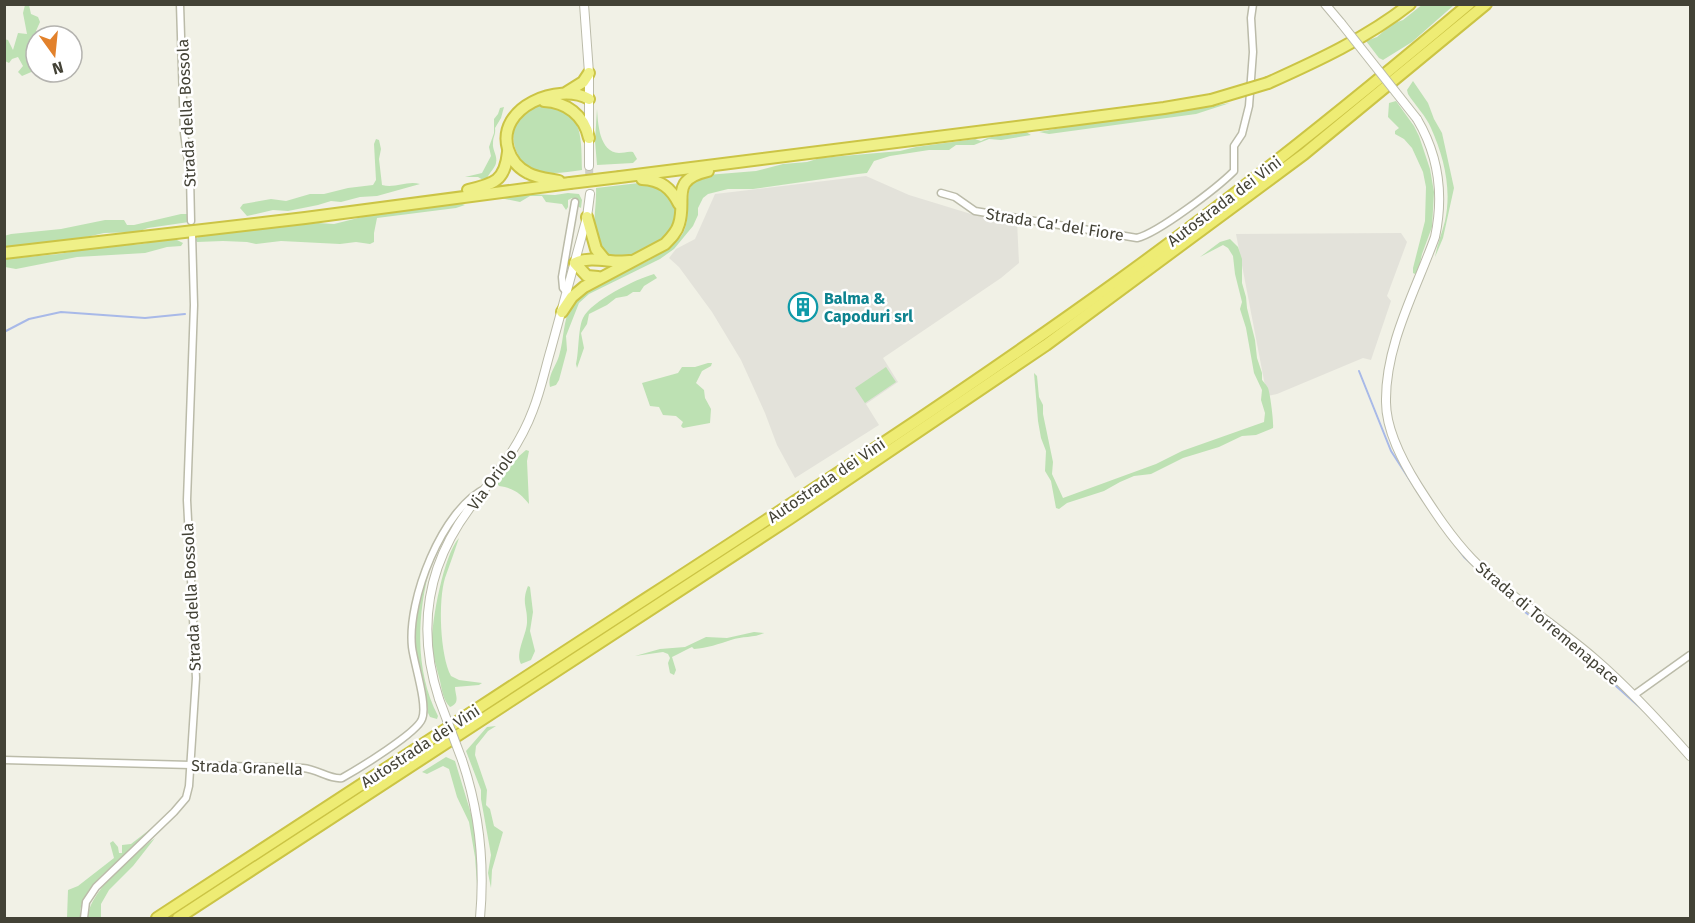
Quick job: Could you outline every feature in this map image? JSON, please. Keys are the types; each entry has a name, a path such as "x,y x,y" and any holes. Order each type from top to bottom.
{"highway":[{"path":"508,152 518,167 533,176 554,182 570,183 1129,113 1211,100 1268,82 1315,62 1368,33 1410,4"},
{"name":"Autostrada dei Vini","path":"157,918 793,503 1040,336 1258,176 1469,4"},
{"name":"Autostrada dei Vini","path":"178,918 789,519 1046,345 1304,154 1486,4"},
{"path":"563,94 575,89 589,73"},
{"path":"462,197 467,190 494,183 501,177 507,162 506,133 514,116 528,103 574,93 589,99"},
{"path":"537,100 566,106 589,99"},
{"path":"566,106 584,122 589,138"},
{"path":"562,312 579,291 662,247 671,239 680,223 681,189 689,179 697,174 714,170 720,164"},
{"path":"620,177 659,182 670,190 680,207"},
{"path":"4,253 304,218 554,182"},
{"path":"587,217 594,245 605,260"},
{"path":"605,276 587,276 575,263 586,259 620,262 639,258"}],"street":[{"name":"Strada della Bossola","path":"180,4 184,133 190,175 191,222"},
{"path":"584,4 589,73 589,166"},
{"name":"Strada Ca' del Fiore","path":"941,193 956,197 975,211 1137,238 1160,228 1234,171 1234,146 1242,134 1250,106 1253,4"},
{"name":"Strada di Torremenapace","path":"1325,4 1417,119 1427,136 1437,166 1440,198 1435,237 1397,338 1391,361 1385,405 1394,440 1408,470 1453,538 1470,557 1501,586 1595,658 1650,709 1690,756"},
{"name":"Via Oriolo","path":"480,918 483,877 475,803 431,675 427,645 427,618 431,590 438,567 454,532 516,447 534,409 587,217 590,194"},
{"path":"567,293 563,288 562,277 575,202"},
{"name":"Strada della Bossola","path":"84,918 86,902 96,887 182,803 188,791 192,765 196,678 187,500 194,304 192,233"},
{"name":"Strada Granella","path":"4,760 313,769 338,779 414,730 419,724 424,712 412,644 413,613 421,580 433,553 462,505 477,492 489,486"},
{"path":"1634,695 1690,655"}],"shaded area":[{"path":"866,176 909,195 971,214 1017,221 1019,263 1001,278 883,358 898,382 866,404 879,425 795,478 777,445 741,360 712,312 679,267 669,258 676,249 695,239 715,194"},
{"path":"1401,233 1407,242 1387,296 1391,301 1371,360 1363,358 1277,394 1267,396 1236,234"}],"green space":[{"path":"1423,4 1454,5 1412,42 1383,60 1379,58 1366,41 1377,37 1392,24 1403,20"},
{"path":"25,5 29,5 31,14 38,17 39,24 25,24 23,13"},
{"path":"18,33 24,34 24,75 22,76 18,72 23,66 18,57 9,63 5,61 4,39 8,40 13,50"},
{"path":"1413,81 1428,103 1442,133 1454,188 1443,238 1435,257 1447,209 1446,173 1431,128 1408,94 1407,90"},
{"path":"1396,101 1419,136 1430,169 1434,192 1432,227 1418,272 1415,274 1413,268 1425,221 1426,187 1423,172 1412,148 1404,139 1395,134 1399,128 1388,117 1389,103"},
{"path":"550,103 569,113 575,121 580,138 582,170 556,173 537,171 525,165 516,150 514,131 522,115 539,105"},
{"path":"1230,103 1196,114 1049,134 1039,132 1092,122 1178,112"},
{"path":"504,107 495,128 493,146 496,160 494,167 486,180 478,177 465,177 482,173 491,156 489,147 494,133 494,119 500,108"},
{"path":"597,109 599,129 607,148 619,153 633,152 637,159 633,163 597,165 595,141"},
{"path":"1026,132 1031,135 1001,140 989,139 974,145 956,145 949,150 929,150 890,156 874,161 867,173 753,189 728,189 708,194 698,208 698,215 693,226 674,249 660,259 589,294 579,303 566,336 567,350 559,380 556,385 550,387 552,371 559,356 566,317 571,306 593,287 657,256 678,240 686,225 689,193 693,181 707,175 756,171 820,158 900,151 975,139 981,141 990,137"},
{"path":"376,139 379,140 381,149 379,159 382,185 420,184 377,196 360,197 341,202 331,201 288,211 273,210 247,216 240,208 243,204 271,199 286,201 310,194 324,194 373,185 376,180 374,144"},
{"path":"639,183 657,187 670,198 675,212 675,221 671,230 658,243 637,254 616,257 607,254 600,247 595,233 596,188"},
{"path":"525,194 579,194 582,200 581,208 577,206 578,200 572,198 568,200 566,210 562,204 546,202 542,196 530,196 520,202 495,197"},
{"path":"465,205 377,218 374,242 370,244 281,241 256,244 223,241 197,242 195,239 202,235 256,228 318,223 334,224 370,215"},
{"path":"188,214 189,222 148,228 137,232 104,233 82,238 5,247 4,236 11,234 61,229 105,220 124,220 127,225 134,225"},
{"path":"175,239 183,243 181,246 145,253 77,257 16,269 5,267 5,259 143,244"},
{"path":"1230,239 1238,247 1242,259 1242,283 1262,380 1269,391 1273,428 1256,435 1242,436 1219,447 1183,458 1151,474 1134,476 1104,491 1067,503 1059,509 1056,508 1051,481 1045,471 1046,451 1038,421 1034,373 1037,376 1039,397 1043,405 1053,462 1052,474 1063,498 1156,464 1182,451 1264,422 1262,390 1254,373 1246,328 1240,309 1242,302 1233,256 1223,245 1200,257 1220,242"},
{"path":"654,274 657,278 644,286 640,292 616,298 589,314 587,324 581,333 584,348 577,368 580,328 588,311 604,298"},
{"path":"712,363 711,366 702,371 696,383 704,390 705,398 711,409 710,423 683,428 681,426 683,422 676,416 663,415 659,407 650,406 642,383 678,373 682,367 695,367"},
{"path":"886,367 896,382 865,403 855,388"},
{"path":"526,450 529,451 527,461 529,504 517,492 499,486 497,483"},
{"path":"459,538 445,578 441,600 444,655 451,676 459,680 482,683 455,687 457,698 450,707 443,695 435,663 432,634 436,605 448,558"},
{"path":"431,565 423,602 420,641 425,680 438,716 437,719 430,717 428,713 418,673 415,640 421,592"},
{"path":"528,586 533,612 530,631 535,651 531,660 521,664 519,655 527,623 525,601"},
{"path":"754,632 764,633 704,648 694,649 692,647 672,657 676,670 674,675 670,673 668,654 663,652 635,656 660,649 685,647 706,637 727,638"},
{"path":"496,726 488,731 476,746 475,755 487,790 486,805 490,809 494,826 503,832 492,870 491,888 488,873 491,855 481,790 466,751 487,727"},
{"path":"446,757 455,761 473,820 479,876 478,898 475,857 469,822 457,797 449,769 443,766 427,774 422,772"},
{"path":"153,827 96,881 81,906 81,918 67,918 68,890 78,886 114,858 110,843 113,841 119,853 122,853 122,845 131,844"},
{"path":"155,838 133,866 109,890 101,904 101,918 88,918 90,908 104,885 125,863"}],"waterway":[{"path":"4,332 29,319 61,312 145,318 185,314"},
{"path":"1359,371 1391,451 1424,502"},
{"path":"1431,512 1464,557 1496,586"},
{"path":"1525,612 1541,624"},
{"path":"1548,631 1644,711"}],"tunnel":[{"path":"589,166 590,194"}],"place":[{"name":"Balma & Capoduri srl","path":"803,307"}]}
